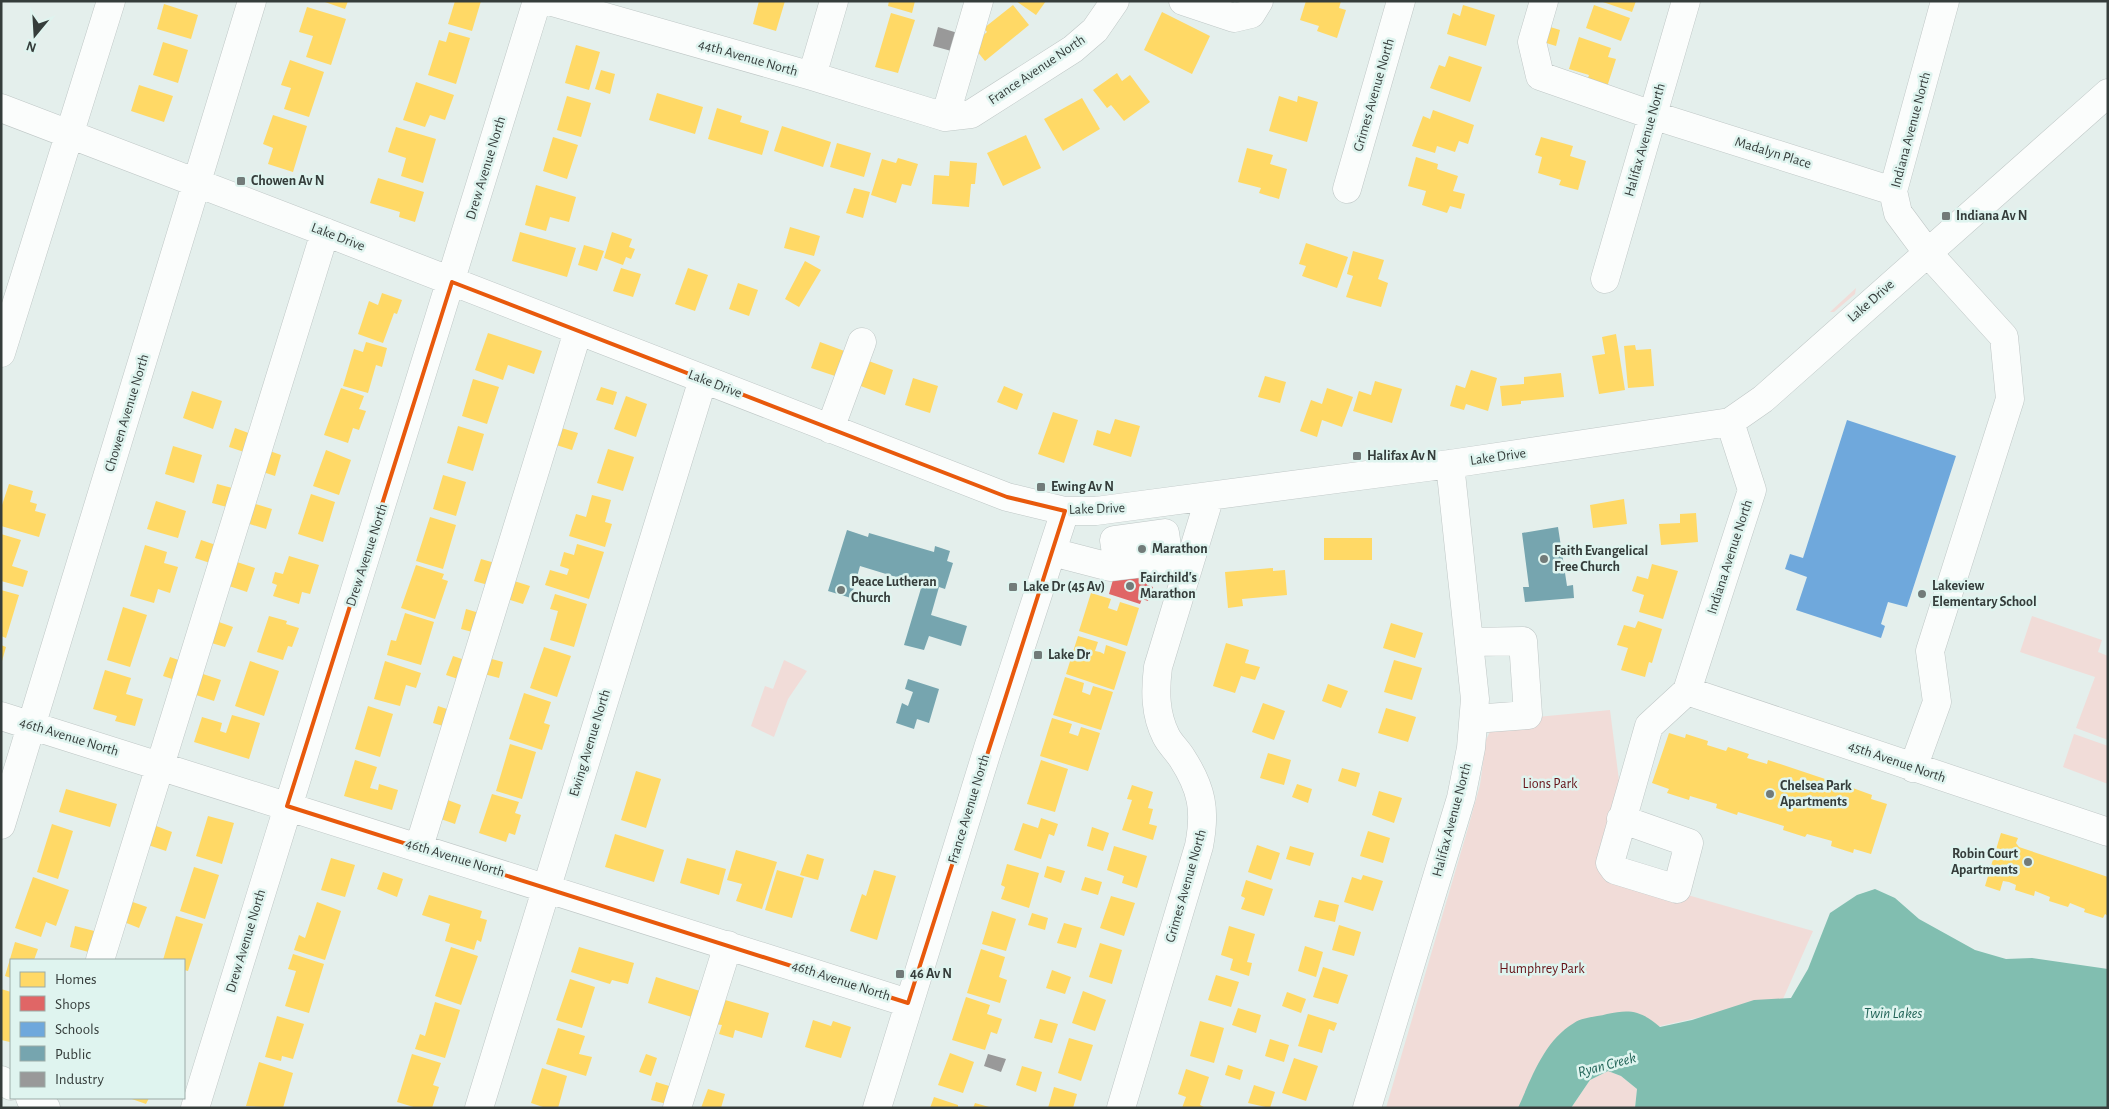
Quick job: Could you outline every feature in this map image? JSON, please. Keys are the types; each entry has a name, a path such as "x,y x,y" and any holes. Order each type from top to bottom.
{"street":[{"path":"1,353 111,1"},
{"name":"Chowen Avenue North","path":"1,825 252,1"},
{"name":"Drew Avenue North","path":"195,1108 287,806 452,282 537,1"},
{"name":"44th Avenue North","path":"549,1 812,76 946,117"},
{"path":"812,76 834,1"},
{"path":"946,117 978,1"},
{"name":"France Avenue North","path":"946,117 971,114 1073,49 1095,30 1115,1"},
{"path":"1183,1 1234,18 1251,14 1259,1"},
{"name":"Grimes Avenue North","path":"1347,189 1401,1"},
{"name":"Madalyn Place","path":"1544,1 1532,42 1540,76 1652,115 1893,191"},
{"name":"Halifax Avenue North","path":"1604,278 1686,1"},
{"name":"Indiana Avenue North","path":"1913,768 1937,702 1930,651 2010,399 2004,337 1927,252 1898,213 1893,191 1945,1"},
{"name":"Lake Drive","path":"1,108 1006,497 1065,511 1096,511 1450,464 1730,422 1763,399 2108,93"},
{"path":"100,959 325,232"},
{"path":"420,847 578,330"},
{"path":"830,429 862,342"},
{"name":"Ewing Avenue North","path":"478,1108 704,379"},
{"name":"Indiana Avenue North","path":"1687,691 1752,490 1730,422"},
{"name":"Halifax Avenue North","path":"1367,1108 1461,798 1474,719 1475,699 1470,642 1450,464"},
{"name":"Grimes Avenue North","path":"1121,1108 1199,846 1204,822 1201,797 1193,775 1166,736 1158,714 1156,690 1158,667 1179,562 1210,496"},
{"path":"1136,507 1136,554"},
{"name":"France Avenue North","path":"877,1108 908,1003 1065,511"},
{"path":"1052,552 1110,567 1136,554 1179,562"},
{"path":"1470,642 1523,641 1528,715 1474,719"},
{"path":"1621,819 1649,726 1687,691"},
{"name":"45th Avenue North","path":"1687,691 2108,832"},
{"name":"46th Avenue North","path":"1,716 546,886 908,1003"},
{"path":"677,1108 728,945"},
{"path":"32,1099 46,1108"}],"highlighted area":[{"path":"452,282 1007,497 1065,511 908,1003 287,806"}],"green space":[{"path":"1856,288 1855,294 1834,312 1830,312"},
{"path":"2032,616 2102,640 2098,652 2108,656 2108,740 2076,728 2095,677 2020,652"},
{"path":"784,660 807,671 788,699 774,737 751,726 765,686 773,689"},
{"name":"Humphrey Park","path":"1610,710 1620,788 1597,869 1813,931 1783,999 1651,1028 1534,1108 1386,1108 1480,785 1486,740 1495,721"},
{"path":"2074,734 2108,746 2108,784 2063,767"},
{"path":"1608,1071 1621,1076 1637,1089 1635,1108 1571,1108 1590,1080"}],"water":[{"name":"Twin Lakes","path":"1875,889 1895,898 1919,919 1975,950 2006,959 2032,958 2108,969 2108,1108 1635,1108 1637,1089 1621,1076 1608,1071 1590,1080 1571,1108 1518,1108 1534,1072 1547,1050 1564,1031 1577,1021 1615,1012 1629,1012 1641,1015 1660,1027 1692,1020 1754,1000 1791,998 1808,969 1830,913 1857,895"}],"building: Homes":[{"path":"322,1 348,1 345,9"},
{"path":"455,1 481,1 472,31 448,24"},
{"path":"759,1 785,1 776,31 753,24"},
{"path":"889,1 915,1 912,13 888,6"},
{"path":"1016,1 1046,1 1036,15"},
{"path":"1306,1 1341,1 1339,8 1346,10 1337,38 1317,31 1319,26 1300,20"},
{"path":"1600,1 1636,1 1632,12"},
{"path":"164,4 198,15 191,39 157,29"},
{"path":"1013,5 1029,25 985,61 972,45 987,32 984,28"},
{"path":"1463,5 1495,15 1486,46 1447,34 1453,13 1460,16"},
{"path":"1594,5 1630,18 1621,41 1586,28"},
{"path":"307,7 346,19 331,65 306,57 313,36 299,32"},
{"path":"1162,12 1210,36 1192,74 1144,50"},
{"path":"891,13 915,20 898,73 875,67"},
{"path":"1547,26 1560,30 1556,46 1543,42"},
{"path":"449,32 470,38 456,84 428,75 439,40 446,42"},
{"path":"1579,37 1611,48 1608,57 1616,59 1607,87 1587,81 1589,75 1569,69"},
{"path":"163,42 188,50 178,83 153,75"},
{"path":"576,45 600,52 589,90 565,83"},
{"path":"1449,56 1482,67 1470,102 1430,88 1439,65 1445,67"},
{"path":"290,60 324,72 309,117 284,109 291,88 281,85"},
{"path":"601,70 615,74 610,94 595,89"},
{"path":"1117,73 1122,81 1130,75 1150,102 1124,121 1111,105 1107,108 1093,90"},
{"path":"416,82 454,95 445,120 430,115 425,127 403,120"},
{"path":"139,85 173,96 164,122 131,111"},
{"path":"657,93 703,107 695,134 649,120"},
{"path":"567,96 591,103 581,137 557,130"},
{"path":"1279,96 1297,102 1298,96 1318,102 1307,142 1269,131"},
{"path":"1082,98 1100,129 1063,151 1044,119"},
{"path":"717,108 742,116 740,122 769,131 762,155 708,139"},
{"path":"1433,110 1474,125 1468,144 1459,141 1455,152 1437,146 1435,153 1412,146 1423,116 1430,119"},
{"path":"273,115 307,126 293,172 268,164 273,148 263,144"},
{"path":"782,126 831,142 823,167 774,151"},
{"path":"396,127 436,139 423,183 401,176 406,158 388,152"},
{"path":"1026,135 1041,168 1003,186 987,153"},
{"path":"553,137 578,145 567,179 543,171"},
{"path":"1541,137 1573,146 1570,156 1586,161 1578,190 1559,185 1561,180 1538,173 1542,157 1535,155"},
{"path":"837,143 871,153 864,177 830,167"},
{"path":"1247,148 1273,155 1270,164 1287,169 1279,199 1259,193 1261,188 1238,182"},
{"path":"1416,157 1438,164 1437,169 1458,176 1453,191 1465,194 1461,209 1450,206 1447,213 1422,205 1426,191 1408,186"},
{"path":"898,158 918,164 911,186 902,184 896,203 871,195 882,159 896,163"},
{"path":"950,161 977,163 975,184 971,184 969,207 932,204 934,175 949,176"},
{"path":"378,178 424,192 415,222 399,217 400,212 370,203"},
{"path":"536,185 576,197 569,222 550,217 546,231 525,225"},
{"path":"854,188 870,192 863,218 846,213"},
{"path":"790,227 820,236 814,256 784,248"},
{"path":"520,232 576,248 567,277 512,261"},
{"path":"612,232 632,239 629,247 635,249 631,259 626,257 623,265 604,258"},
{"path":"1306,243 1348,257 1337,288 1302,276 1306,266 1299,264"},
{"path":"584,245 604,251 597,271 578,265"},
{"path":"1353,251 1384,260 1378,279 1388,283 1381,307 1346,297 1353,276 1347,274"},
{"path":"805,261 821,270 799,307 785,299"},
{"path":"621,268 641,274 633,297 613,291"},
{"path":"688,268 708,275 695,311 675,304"},
{"path":"738,283 758,290 749,316 729,309"},
{"path":"382,293 402,300 397,314 394,313 383,343 358,334 369,301 378,305"},
{"path":"488,333 542,351 534,374 508,365 503,380 475,370"},
{"path":"1616,334 1625,390 1599,394 1592,356 1605,354 1602,337"},
{"path":"366,342 387,348 382,367 376,365 368,393 343,386 354,349 363,352"},
{"path":"820,342 847,352 838,377 811,368"},
{"path":"1635,345 1636,350 1651,349 1654,386 1628,388 1624,346"},
{"path":"866,360 893,370 885,395 858,385"},
{"path":"1471,370 1497,378 1488,411 1466,404 1464,410 1450,406 1456,385 1465,388"},
{"path":"1561,373 1564,397 1521,401 1521,404 1502,406 1500,386 1524,384 1524,377"},
{"path":"1265,376 1286,382 1280,403 1258,397"},
{"path":"913,378 938,386 930,413 905,405"},
{"path":"473,379 499,387 487,424 462,416"},
{"path":"1375,381 1402,389 1392,423 1353,411 1359,391 1371,395"},
{"path":"1004,386 1023,394 1017,410 997,402"},
{"path":"601,387 617,392 613,405 596,400"},
{"path":"341,388 364,396 359,409 366,411 359,430 353,428 348,443 324,435"},
{"path":"1327,388 1353,397 1342,427 1322,420 1317,437 1300,431 1311,400 1322,404"},
{"path":"192,391 222,401 213,429 183,418"},
{"path":"626,396 647,404 636,437 614,429"},
{"path":"1053,412 1078,420 1064,463 1038,454"},
{"path":"1115,419 1140,426 1131,457 1093,445 1097,430 1110,434"},
{"path":"458,426 484,434 473,471 447,463"},
{"path":"558,427 578,433 572,450 553,444"},
{"path":"235,428 257,436 250,454 229,447"},
{"path":"173,446 202,455 194,483 165,474"},
{"path":"608,449 634,457 623,491 597,483"},
{"path":"267,450 281,455 275,476 260,471"},
{"path":"326,450 351,460 339,495 313,486"},
{"path":"443,475 466,482 456,516 433,509"},
{"path":"9,484 33,491 30,502 37,504 35,511 46,514 39,537 1,526 1,508"},
{"path":"217,484 240,490 234,509 212,503"},
{"path":"311,494 335,502 323,542 298,534"},
{"path":"592,495 611,500 605,522 612,524 605,547 569,536 576,514 586,517"},
{"path":"1624,499 1627,524 1593,528 1590,505"},
{"path":"156,501 186,511 178,538 147,529"},
{"path":"249,502 272,509 266,529 243,522"},
{"path":"1696,513 1698,542 1661,545 1659,524 1680,523 1680,514"},
{"path":"430,517 456,525 443,569 416,561"},
{"path":"1,534 21,540 12,566 28,571 23,587 1,581"},
{"path":"1324,538 1372,538 1372,560 1324,560"},
{"path":"201,540 222,547 216,565 195,558"},
{"path":"577,544 604,552 589,599 545,585 550,570 567,575 569,569 560,566 564,552 574,555"},
{"path":"145,545 167,552 164,563 178,567 170,593 158,589 154,603 130,596"},
{"path":"289,556 319,565 310,594 302,592 299,604 273,596 277,585 272,583 275,572 283,574"},
{"path":"481,559 502,565 495,587 474,581"},
{"path":"234,561 255,568 247,592 226,585"},
{"path":"1652,564 1678,571 1663,619 1639,612 1644,595 1632,591 1637,576 1648,579"},
{"path":"416,565 444,574 442,579 448,581 435,619 401,608"},
{"path":"1273,568 1273,571 1285,570 1287,595 1242,599 1243,606 1228,608 1225,572"},
{"path":"511,580 530,586 523,604 504,598"},
{"path":"1,590 19,595 6,638 1,636"},
{"path":"1091,593 1111,599 1108,608 1117,611 1120,602 1139,608 1127,646 1079,631"},
{"path":"555,594 587,604 574,647 550,640 558,611 550,609"},
{"path":"123,607 147,615 130,667 107,660"},
{"path":"466,609 486,615 480,634 461,629"},
{"path":"405,613 434,622 421,665 387,655 391,640 396,641"},
{"path":"269,616 287,621 286,624 299,628 292,647 288,646 283,660 257,652"},
{"path":"216,621 233,627 225,647 208,642"},
{"path":"1638,621 1662,629 1652,663 1649,662 1645,677 1621,670 1628,648 1617,645 1624,625 1635,628"},
{"path":"1391,623 1423,633 1415,658 1383,648"},
{"path":"1078,636 1098,642 1095,651 1104,654 1106,645 1126,652 1114,690 1066,674"},
{"path":"1226,643 1249,650 1245,663 1260,667 1255,680 1241,676 1235,693 1213,686"},
{"path":"1,645 6,647 2,661 1,661"},
{"path":"544,647 571,656 557,697 530,688"},
{"path":"453,656 471,662 464,681 446,675"},
{"path":"170,657 187,663 181,682 163,676"},
{"path":"488,658 503,662 499,678 484,674"},
{"path":"1394,660 1422,668 1412,700 1384,692"},
{"path":"250,661 279,671 264,716 235,706"},
{"path":"385,661 421,673 416,688 406,685 400,706 374,699"},
{"path":"105,670 131,678 126,694 143,699 135,726 115,721 117,716 93,709"},
{"path":"200,673 221,680 214,701 193,694"},
{"path":"1065,677 1084,683 1082,692 1090,695 1093,686 1113,692 1101,730 1053,715"},
{"path":"1328,684 1348,691 1341,708 1322,701"},
{"path":"524,693 551,702 544,723 550,725 542,750 509,739"},
{"path":"1263,703 1285,711 1274,740 1252,732"},
{"path":"368,706 393,714 380,757 355,749"},
{"path":"438,706 456,712 450,728 433,723"},
{"path":"1386,708 1416,717 1408,742 1378,733"},
{"path":"232,715 260,723 249,759 194,742 202,717 222,723 220,731 226,733"},
{"path":"1052,718 1072,724 1069,733 1078,736 1081,727 1100,733 1088,771 1040,756"},
{"name":"Chelsea Park Apartments","path":"1669,733 1685,738 1686,734 1708,741 1707,745 1726,751 1728,747 1749,754 1747,758 1767,764 1768,760 1831,781 1830,785 1849,791 1850,787 1872,795 1871,799 1887,804 1871,854 1854,849 1853,853 1831,846 1832,841 1807,834 1805,837 1783,830 1784,826 1738,812 1737,815 1716,808 1717,804 1690,796 1689,800 1667,793 1669,789 1652,783"},
{"path":"510,744 536,752 522,799 496,791"},
{"path":"1268,753 1291,760 1284,785 1260,778"},
{"path":"355,760 377,767 370,788 378,790 379,784 398,790 392,810 344,796"},
{"path":"1041,760 1068,769 1055,812 1027,804"},
{"path":"1342,768 1360,773 1356,787 1338,781"},
{"path":"636,771 661,779 646,828 621,820"},
{"path":"1297,784 1312,789 1308,803 1292,797"},
{"path":"1132,785 1153,792 1148,808 1153,809 1149,824 1157,826 1153,840 1122,830 1132,800 1127,799"},
{"path":"66,789 117,804 110,827 59,812"},
{"path":"1379,791 1402,798 1394,823 1372,815"},
{"path":"492,794 519,802 515,813 521,815 515,835 509,833 506,842 479,833"},
{"path":"445,799 461,805 455,824 438,818"},
{"path":"208,816 234,823 222,864 196,856"},
{"path":"1041,818 1058,824 1054,836 1049,834 1041,859 1014,850 1023,823 1038,828"},
{"path":"52,824 73,831 58,879 37,872"},
{"path":"151,824 172,832 166,851 145,844"},
{"path":"1092,827 1109,833 1103,851 1087,846"},
{"path":"1368,831 1390,838 1383,863 1360,856"},
{"name":"Robin Court Apartments","path":"2001,833 2018,838 2016,843 2019,847 2108,877 2108,916 2105,914 2103,918 2084,912 2085,909 2070,903 2068,907 2049,901 2050,897 2035,891 2034,896 2015,890 2016,885 2009,882 2003,881 2000,891 1985,886"},
{"path":"615,834 664,850 654,882 605,867"},
{"path":"1257,845 1280,853 1271,880 1248,872"},
{"path":"1114,846 1147,856 1137,888 1122,883 1124,876 1107,870"},
{"path":"1290,846 1314,853 1310,866 1286,859"},
{"path":"736,850 777,862 762,909 736,901 742,884 727,880"},
{"path":"807,854 824,859 818,880 800,875"},
{"path":"331,858 355,865 345,897 321,890"},
{"path":"687,858 726,869 719,895 680,883"},
{"path":"1007,864 1039,873 1029,908 1001,899 1005,887 1001,885"},
{"path":"1047,866 1065,871 1061,883 1044,877"},
{"path":"194,867 219,875 205,919 180,911"},
{"path":"777,870 804,878 792,918 765,910"},
{"path":"874,870 896,876 877,940 850,931 862,894 866,896"},
{"path":"383,872 403,879 397,897 377,889"},
{"path":"1363,875 1383,881 1373,911 1344,902 1352,877 1361,880"},
{"path":"33,877 69,890 56,926 46,922 41,937 15,928"},
{"path":"1085,877 1102,882 1098,895 1081,890"},
{"path":"1246,880 1273,889 1264,916 1241,909 1245,898 1241,896"},
{"path":"429,895 482,911 480,918 487,920 481,942 477,940 474,950 445,941 450,924 422,915"},
{"path":"1111,896 1135,903 1124,936 1100,928"},
{"path":"127,900 147,907 139,928 119,920"},
{"path":"1319,900 1339,905 1335,922 1314,917"},
{"path":"317,902 341,911 325,960 294,950 299,935 305,938"},
{"path":"992,911 1016,919 1006,951 982,944"},
{"path":"1032,913 1048,918 1045,930 1028,925"},
{"path":"176,916 203,924 188,971 185,970 185,959 163,959"},
{"path":"1064,923 1082,928 1076,948 1057,943"},
{"path":"1339,925 1361,932 1354,956 1332,950"},
{"path":"75,926 102,933 96,954 70,947"},
{"path":"1229,926 1255,934 1247,962 1252,963 1249,976 1230,970 1233,959 1221,955"},
{"path":"15,942 38,949 34,959 10,959"},
{"path":"1100,943 1122,950 1112,984 1089,977"},
{"path":"1305,946 1323,952 1316,977 1298,971"},
{"path":"451,947 478,956 461,1005 435,996"},
{"path":"579,947 634,963 628,984 612,980 610,984 571,972"},
{"path":"981,949 1005,957 999,977 1007,980 1000,1003 967,993"},
{"path":"293,954 324,964 309,1013 285,1006 296,971 288,969"},
{"path":"10,959 10,978 5,976"},
{"path":"1323,967 1348,975 1338,1004 1313,997"},
{"path":"1052,970 1071,977 1065,994 1046,988"},
{"path":"1216,975 1239,982 1231,1007 1208,1000"},
{"path":"656,977 703,992 695,1018 648,1003"},
{"path":"570,979 595,987 582,1028 556,1020"},
{"path":"1,989 10,992 10,1042 1,1040"},
{"path":"1083,991 1106,1000 1095,1031 1072,1023"},
{"path":"1287,992 1306,999 1301,1013 1282,1006"},
{"path":"966,997 990,1005 987,1014 1002,1019 997,1034 991,1032 985,1050 952,1040"},
{"path":"722,999 769,1013 762,1038 735,1030 733,1038 719,1034 722,1025 715,1024"},
{"path":"435,1002 460,1010 445,1058 415,1049 420,1034 425,1036"},
{"path":"1238,1008 1261,1015 1256,1033 1232,1025"},
{"path":"1308,1014 1337,1023 1334,1031 1329,1029 1322,1053 1298,1046"},
{"path":"277,1016 304,1024 293,1059 282,1056 281,1061 265,1057"},
{"path":"1040,1019 1058,1024 1052,1043 1034,1038"},
{"path":"813,1020 831,1026 833,1021 851,1027 841,1058 805,1047"},
{"path":"1200,1021 1224,1028 1214,1063 1190,1056"},
{"path":"558,1028 585,1036 579,1054 592,1057 586,1076 546,1064"},
{"path":"1069,1038 1093,1045 1081,1081 1058,1073"},
{"path":"1270,1039 1289,1045 1284,1062 1265,1056"},
{"path":"950,1053 974,1062 963,1093 938,1085"},
{"path":"412,1054 441,1063 433,1085 439,1087 432,1108 417,1108 397,1102"},
{"path":"646,1054 657,1058 651,1076 639,1072"},
{"path":"1294,1058 1318,1066 1306,1101 1282,1093"},
{"path":"259,1062 293,1073 283,1108 246,1106"},
{"path":"1228,1065 1243,1070 1240,1080 1225,1075"},
{"path":"1022,1066 1042,1072 1036,1092 1016,1085"},
{"path":"542,1068 567,1076 558,1108 546,1108 531,1103"},
{"path":"1186,1069 1209,1077 1200,1105 1206,1108 1182,1108 1186,1097 1178,1094"},
{"path":"656,1082 676,1088 671,1105 651,1100"},
{"path":"1254,1085 1275,1092 1270,1108 1248,1103"},
{"path":"1054,1087 1077,1094 1073,1108 1048,1108"},
{"path":"708,1089 725,1094 721,1108 701,1108"},
{"path":"934,1097 958,1105 958,1108 930,1108"},
{"path":"132,1099 148,1099 146,1104"},
{"path":"975,1103 989,1107 989,1108 973,1108"}],"building: Shops":[{"name":"Fairchild's Marathon","path":"1116,569 1148,580 1147,585 1153,587 1148,601 1142,599 1140,604 1109,594"}],"building: Schools":[{"name":"Lakeview Elementary School","path":"1847,420 1956,456 1907,607 1888,602 1881,624 1885,626 1881,638 1796,610 1807,577 1785,569 1790,554 1803,558"}],"building: Public":[{"name":"Faith Evangelical Free Church","path":"1558,527 1567,586 1573,585 1574,598 1525,602 1523,587 1529,587 1522,533"},
{"name":"Peace Lutheran Church","path":"847,530 868,537 869,533 934,552 935,546 950,551 947,561 953,563 945,589 939,587 931,615 967,626 961,646 929,636 924,650 904,645 922,585 860,566 851,598 828,591"},
{"path":"908,679 939,689 929,723 917,719 914,729 896,723 902,703 908,706 913,692 905,689"}],"building: Industry":[{"path":"938,27 961,34 955,52 933,46"},
{"path":"988,1054 1006,1059 1001,1072 984,1066"}],"place":[{"name":"Chowen Av N","path":"241,181"},
{"name":"Indiana Av N","path":"1946,216"},
{"name":"Halifax Av N","path":"1357,456"},
{"name":"Ewing Av N","path":"1041,487"},
{"name":"Marathon","path":"1142,549"},
{"name":"Faith Evangelical Free Church","path":"1544,559"},
{"name":"Fairchild's Marathon","path":"1130,586"},
{"name":"Lake Dr (45 Av)","path":"1013,587"},
{"name":"Peace Lutheran Church","path":"841,590"},
{"name":"Lakeview Elementary School","path":"1922,594"},
{"name":"Lake Dr","path":"1038,655"},
{"name":"Chelsea Park Apartments","path":"1770,794"},
{"name":"Robin Court Apartments","path":"2028,862"},
{"name":"46 Av N","path":"900,974"}],"park label":[{"name":"Lions Park","path":"1550,784"}],"water label":[{"name":"Ryan Creek","path":"1607,1065"}]}
